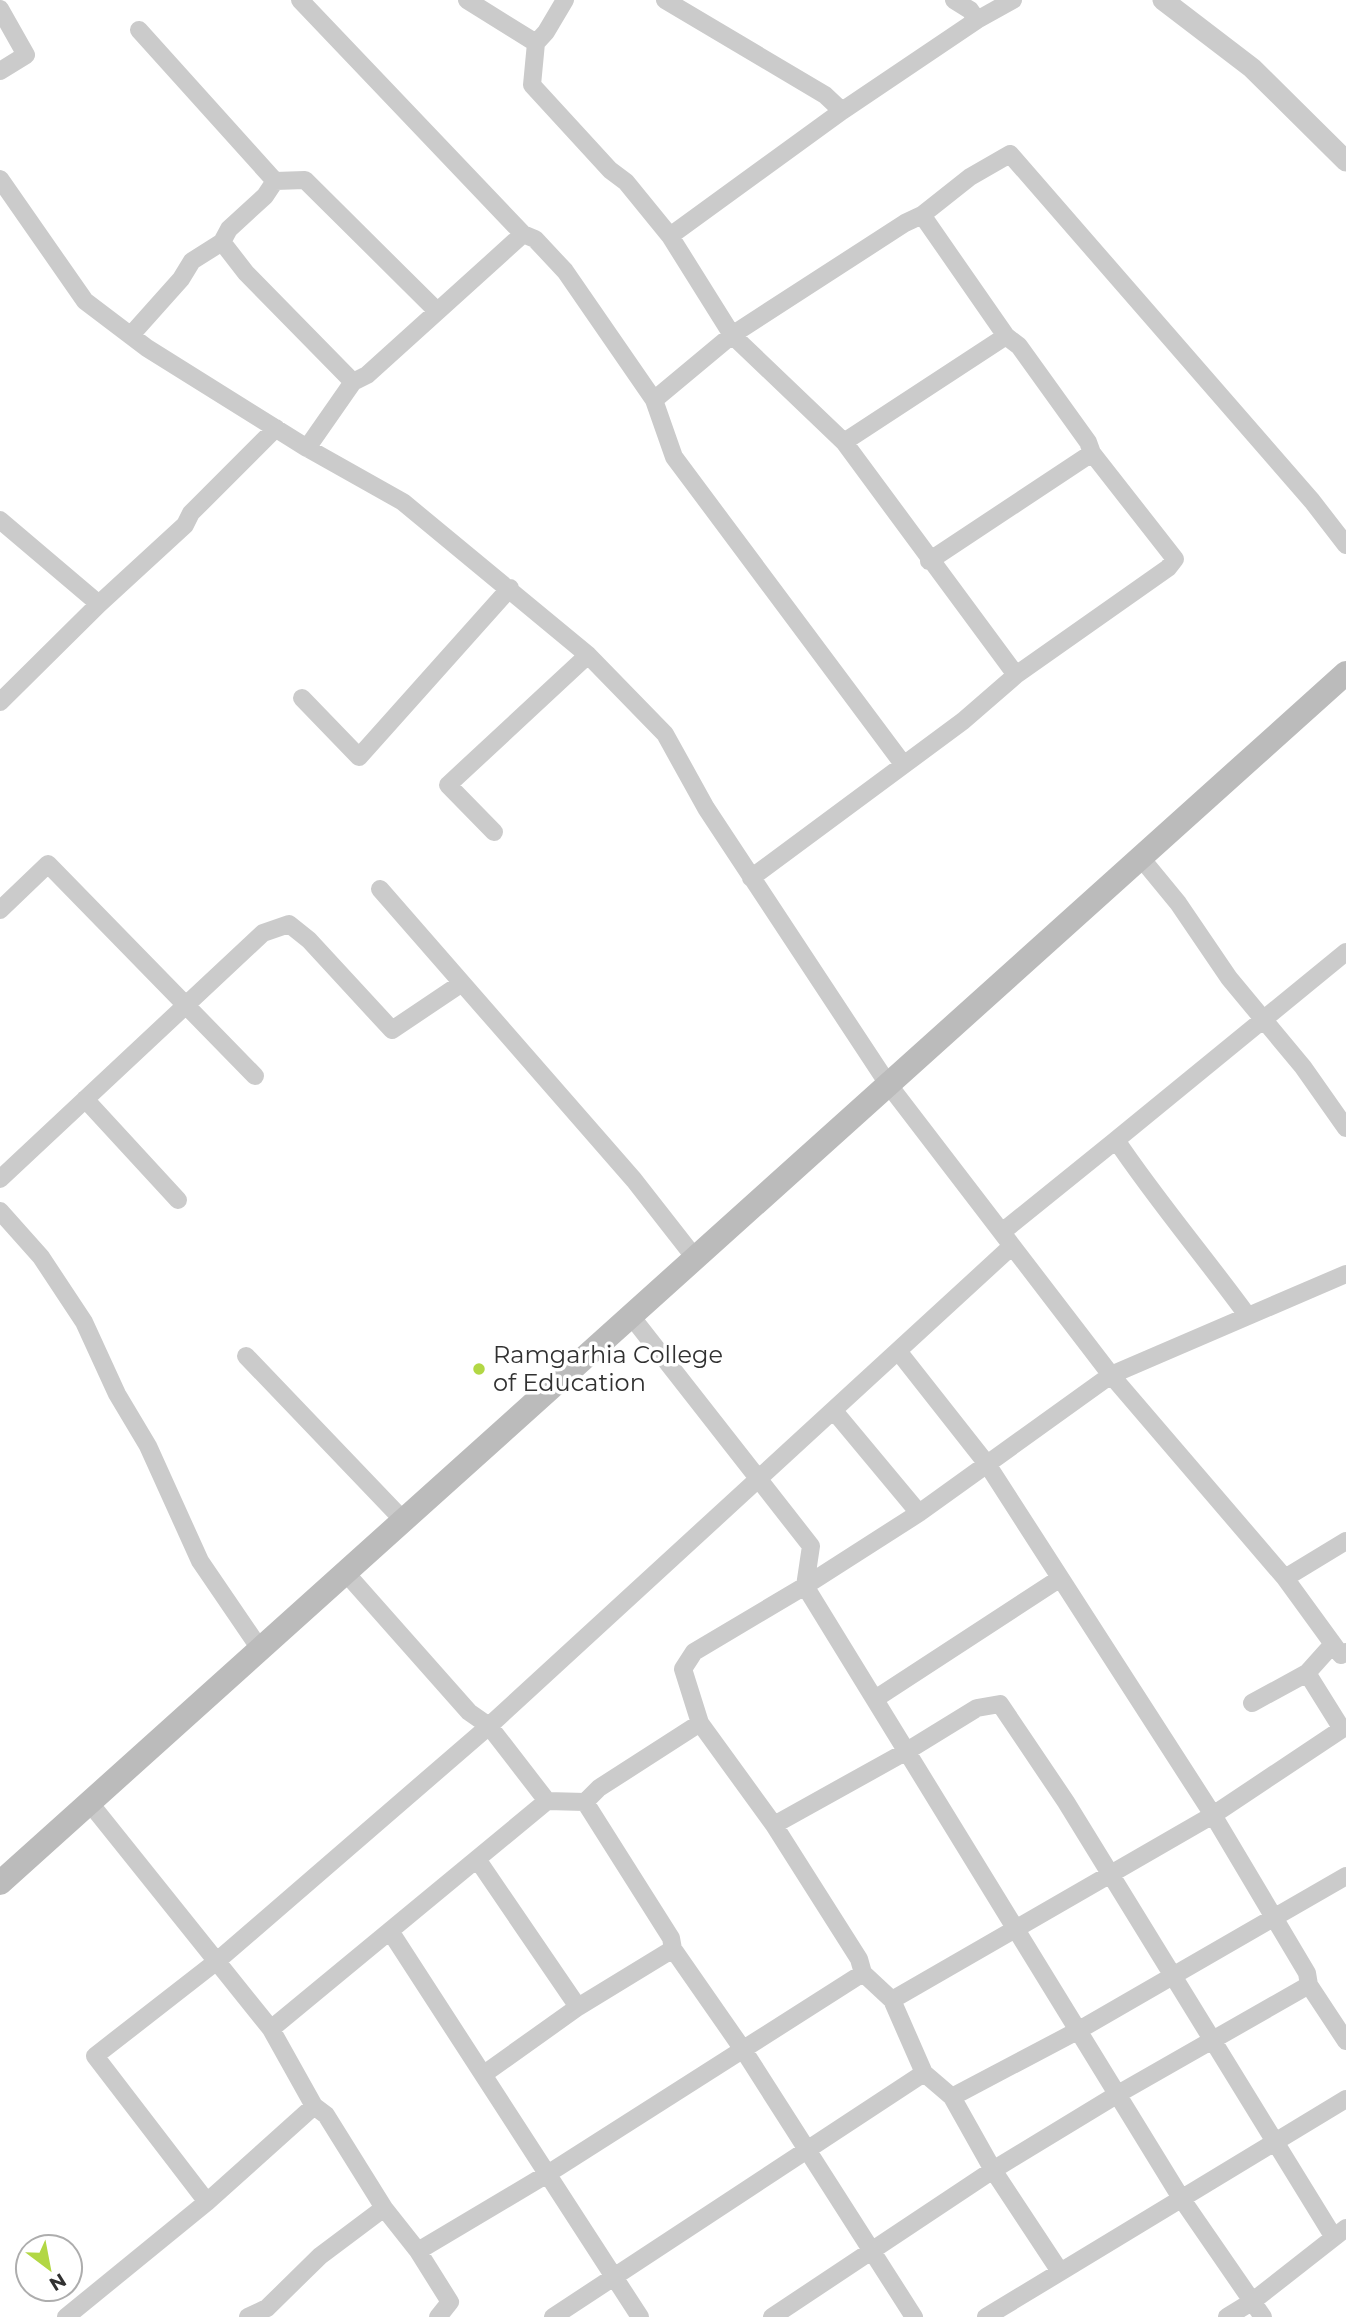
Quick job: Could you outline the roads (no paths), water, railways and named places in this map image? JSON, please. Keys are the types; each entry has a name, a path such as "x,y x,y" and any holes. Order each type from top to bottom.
{"main road":[{"path":"0,1883 1346,673"}],"street":[{"path":"300,0 523,234 535,239 565,271 654,400 674,457 903,764"},
{"path":"467,0 536,43"},
{"path":"565,0 546,32 536,43 532,85 610,170 626,182 670,236 732,335 844,442 929,561 1016,675"},
{"path":"665,0 825,95 842,111"},
{"path":"954,0 970,10 977,20"},
{"path":"670,236 842,111 977,20 1013,0"},
{"path":"1163,0 1252,68 1346,161"},
{"path":"0,9 26,55 0,71"},
{"path":"139,30 275,181 305,180 437,312"},
{"path":"654,400 732,335 905,223 922,215 970,177 1010,154 1312,501 1346,545"},
{"path":"0,179 85,302 131,335 307,448 403,502 588,655 665,734 706,808 888,1084 1111,1375 1285,1578 1340,1648 1307,1673 1252,1703"},
{"path":"131,335 181,279 192,261 222,242 229,229 265,197 275,181"},
{"path":"751,878 963,721 1016,675 1168,569 1175,559 1092,453 1088,442 1019,346 1006,336 922,215"},
{"path":"307,448 353,382 367,375 523,234"},
{"path":"222,242 246,273 353,382"},
{"path":"844,442 1006,336"},
{"path":"0,702 99,604 185,525 191,513 276,428"},
{"path":"929,561 1092,453"},
{"path":"0,520 99,604"},
{"path":"302,698 359,757 510,588"},
{"path":"494,832 448,785 588,655"},
{"path":"1141,858 1178,903 1229,978 1303,1067 1345,1124"},
{"path":"0,910 48,864 255,1076"},
{"path":"380,889 634,1180 695,1258"},
{"path":"0,1178 264,933 289,924 309,940 392,1030 462,983"},
{"path":"207,2202 95,2056 217,1961 489,1726 834,1411 898,1351 1007,1239 1116,1140 1346,952"},
{"path":"85,1099 178,1200"},
{"path":"1116,1140 1151,1191 1198,1247 1247,1315"},
{"path":"0,1212 41,1257 84,1322 117,1394 149,1446 200,1561 260,1649"},
{"path":"1059,2270 993,2170 952,2097 924,2073 892,2000 863,1973 859,1959 774,1825 700,1723 683,1669 694,1652 805,1586 919,1513 1111,1375 1346,1274"},
{"path":"631,1316 811,1546 805,1586 1181,2198 1263,2317"},
{"path":"898,1351 942,1403 987,1464 1213,1815 1307,1973 1309,1985 1346,2041"},
{"path":"246,1356 403,1520"},
{"path":"834,1411 919,1513"},
{"path":"1285,1578 1346,1541"},
{"path":"345,1572 469,1712 489,1726 547,1801"},
{"path":"875,1699 1059,1579"},
{"path":"892,2000 1213,1815 1344,1732 1307,1673"},
{"path":"774,1825 907,1751 977,1708 1000,1704 1112,1874 1211,2041 1275,2141 1339,2232 1253,2301 1227,2317"},
{"path":"271,2029 547,1801 585,1802 599,1788 700,1723"},
{"path":"89,1802 271,2029 314,2106 326,2115 384,2208 418,2251 450,2302 438,2317"},
{"path":"585,1802 671,1937 673,1949 744,2051 914,2317"},
{"path":"477,1859 578,2007"},
{"path":"952,2097 1079,2030 1346,1876"},
{"path":"390,1931 640,2317"},
{"path":"484,2074 578,2007 673,1949"},
{"path":"418,2251 549,2173 863,1973"},
{"path":"772,2317 993,2170 1118,2094 1309,1985"},
{"path":"553,2317 924,2073"},
{"path":"986,2317 1059,2270 1346,2099"},
{"path":"66,2317 207,2202 314,2106"},
{"path":"248,2317 271,2312 320,2256 384,2208"}],"place":[{"name":"Ramgarhia College of Education","path":"479,1369"}]}
